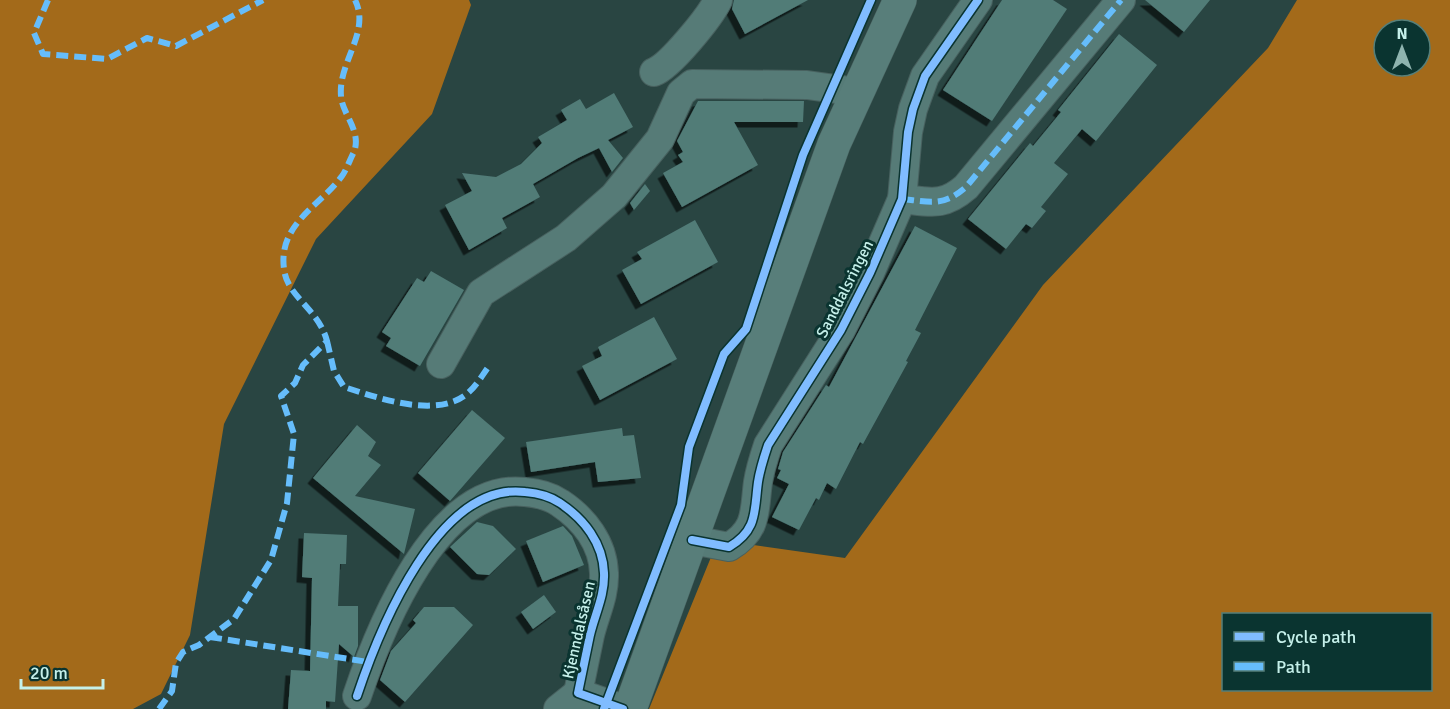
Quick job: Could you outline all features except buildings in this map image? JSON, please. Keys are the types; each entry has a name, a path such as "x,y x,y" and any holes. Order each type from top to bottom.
{"main road":[{"path":"630,709 834,144 900,0"}],"street":[{"path":"654,72 665,68 681,46 711,16 718,0"},
{"name":"Sanddalsringen","path":"692,540 729,547 741,540 750,528 755,516 761,467 768,445 841,330 903,199 908,132 913,109 925,76 978,0"},
{"path":"903,199 936,203 952,199 966,188 1121,0"},
{"path":"441,364 481,293 566,238 614,196 660,139 681,93 692,84 807,85 857,92"},
{"name":"Kjenndalsåsen","path":"357,696 379,636 422,559 461,511 480,499 515,490 537,493 556,500 574,513 587,526 602,555 603,593 568,701 623,709"}],"shaded area":[{"path":"0,0 469,0 471,5 432,114 316,239 224,424 190,635 161,694 133,709 0,709"},
{"path":"1297,0 1450,0 1450,709 649,709 718,540 845,558 1043,285 1268,48"}],"marked path":[{"path":"48,0 34,33 43,54 107,59 147,38 176,46 263,0"},
{"path":"159,709 172,691 176,663 183,652 199,645 234,619 271,560 287,503 294,434 281,396 295,383 303,365 327,341 317,320 286,279 284,253 287,240 294,228 342,176 354,152 356,144 354,130 342,103 341,83 359,24 359,12 355,0"},
{"path":"902,199 936,202 950,198 966,187 1121,0"},
{"path":"327,341 334,371 344,387 408,404 442,405 456,400 472,389 489,366"},
{"path":"210,637 368,662"}],"cycle path":[{"path":"604,709 681,505 689,447 724,354 746,329 803,155 871,0"},
{"path":"692,540 729,547 738,541 750,527 755,511 760,472 768,445 841,330 870,273 902,199 908,132 913,109 925,76 978,0"},
{"path":"357,696 380,635 397,600 417,565 439,534 465,510 494,495 525,492 552,498 569,509 584,524 596,542 603,562 604,581 578,693 623,709"}]}
